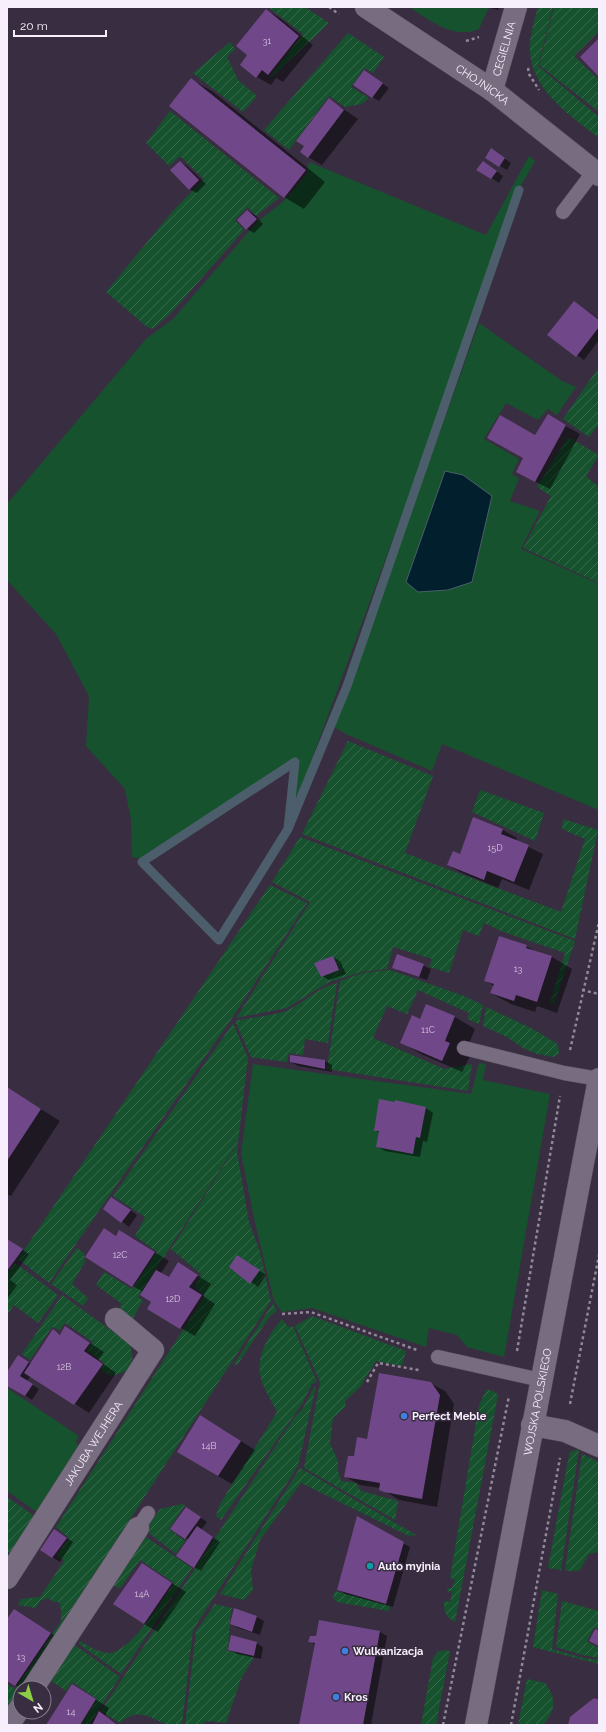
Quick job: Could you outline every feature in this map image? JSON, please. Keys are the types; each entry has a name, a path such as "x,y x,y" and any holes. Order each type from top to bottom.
{"street":[{"name":"CHOJNICKA","path":"366,7 492,90 597,170"},
{"name":"CEGIELNIA","path":"492,90 516,7"},
{"name":"WOJSKA POLSKIEGO","path":"476,1725 599,1079"},
{"name":"JAKUBA WEJHERA","path":"7,1578 153,1350 116,1320"},
{"path":"532,1425 565,1431 592,1443"},
{"path":"38,1680 143,1521"}],"lane":[{"path":"563,212 597,170"},
{"path":"464,1048 564,1073 599,1079"},
{"path":"438,1358 541,1380"}],"path":[{"path":"527,67 529,74 542,96"},
{"path":"443,1725 513,1374 564,1073 582,990 599,922"},
{"path":"582,990 599,994"},
{"path":"510,1725 599,1255"},
{"path":"282,1314 311,1312 438,1358"},
{"path":"367,1382 378,1363 423,1371"}],"green space":[{"path":"268,7 305,7 329,23 272,77 270,77 303,34"},
{"path":"409,7 489,7 479,29 469,32 460,32 442,27"},
{"path":"538,7 553,7 538,66 599,117 599,138 555,102 538,79 530,52 530,41"},
{"path":"554,7 599,7 599,31 574,56 599,80 599,112 539,65"},
{"path":"348,33 384,57 373,73 364,68 351,87 369,98 362,104 345,107 329,96 289,150 264,130"},
{"path":"230,42 235,49 227,57 238,80 257,96 243,112 193,73"},
{"path":"170,111 279,198 256,216 248,207 235,220 244,230 172,312 153,329 147,327 106,292 172,212 204,179 180,156 169,166 146,143"},
{"path":"529,156 535,161 519,189 416,476 291,816 297,761 142,859 132,857 131,820 125,789 86,746 89,696 56,634 7,580 7,504 146,339 173,319 257,222 284,201 307,174 309,162 486,235"},
{"path":"479,323 562,381 576,387 557,415 548,409 538,420 506,403 484,439 519,459 512,474 519,479 510,501 540,511 521,549 599,584 599,810 442,744 432,771 346,734 334,727"},
{"path":"599,367 599,424 589,437 563,419"},
{"path":"568,437 599,455 586,476 599,487 599,583 523,548 551,496 537,487"},
{"path":"348,741 433,776 405,853 561,912 585,839 562,829 563,819 598,830 575,939 302,834"},
{"path":"480,790 544,813 535,841 472,812"},
{"path":"300,837 575,941 554,1004 550,1003 565,953 501,931 484,923 479,936 463,930 449,973 429,967 432,959 393,947 387,969 362,972 329,982 287,1008 236,1018 310,902 272,882"},
{"path":"270,885 307,903 232,1018 49,1283 18,1259"},
{"path":"390,970 464,996 483,1005 479,1024 467,1019 469,1013 418,990 407,1014 387,1006 373,1038 444,1069 472,1064 468,1091 327,1069 340,981 362,973"},
{"path":"337,983 328,1043 305,1039 303,1055 289,1053 287,1062 251,1057 235,1021 283,1012 294,1007 318,991"},
{"path":"486,1007 533,1029 556,1043 558,1045 559,1053 554,1057 537,1054 523,1048 507,1037 483,1026"},
{"path":"233,1023 248,1058 238,1142 138,1297 143,1300 132,1320 117,1311 122,1304 96,1285 104,1272 132,1289 157,1252 135,1236 145,1217 113,1196"},
{"path":"479,1063 486,1064 483,1080 550,1094 504,1357 467,1347 457,1335 429,1328 426,1347 312,1308 282,1312 274,1301 255,1223 241,1154 253,1064 471,1094"},
{"path":"238,1143 237,1152 249,1222 260,1252 271,1301 26,1680 21,1680 61,1621 61,1609 59,1602 54,1602 48,1598 40,1601 36,1608 18,1605 21,1599 40,1597 64,1561 57,1555 69,1538 56,1527 205,1296 195,1287 201,1274 171,1249"},
{"path":"77,1248 84,1253 85,1262 72,1284 88,1298 83,1306 51,1284"},
{"path":"15,1263 58,1295 38,1323 14,1305 7,1315 7,1274"},
{"path":"62,1295 130,1344 132,1362 129,1369 125,1372 111,1376 101,1370 104,1363 87,1350 93,1342 65,1323 60,1330 52,1327 30,1360 22,1354"},
{"path":"273,1303 277,1311 270,1316 237,1365 234,1364"},
{"path":"312,1316 406,1351 402,1366 376,1361 360,1387 346,1400 345,1407 333,1418 330,1443 338,1461 338,1471 341,1481 356,1483 361,1491 398,1501 395,1520 304,1468 320,1382 295,1326"},
{"path":"282,1319 288,1327 293,1326 317,1382 312,1384 302,1404 221,1520 216,1516 220,1504 277,1412 262,1383 260,1362 264,1346"},
{"path":"316,1386 298,1466 193,1630 182,1725 169,1725 144,1715 133,1715 120,1723 101,1711 294,1418 303,1408 314,1387"},
{"path":"7,1388 79,1436 76,1441 79,1448 38,1513 7,1491"},
{"path":"487,1389 498,1395 455,1622 449,1618 446,1613 444,1601 450,1602 452,1592 447,1591 448,1588 452,1588 455,1579 450,1578 479,1405"},
{"path":"579,1449 561,1570 548,1568 570,1452"},
{"path":"582,1454 599,1462 599,1552 589,1554 579,1571 565,1571"},
{"path":"300,1468 416,1535 409,1536 301,1483 260,1540 251,1570 253,1590 244,1600 220,1594"},
{"path":"7,1497 36,1517 11,1556 7,1552"},
{"path":"182,1504 185,1505 169,1529 185,1541 176,1554 145,1530 160,1509"},
{"path":"143,1535 192,1568 121,1674 79,1644 80,1641 105,1653 118,1650 136,1635 154,1613 174,1583 140,1560 120,1588 111,1585"},
{"path":"542,1590 558,1594 552,1649 583,1658 599,1660 599,1664 533,1647"},
{"path":"335,1591 390,1606 389,1611 337,1602 333,1598"},
{"path":"562,1601 599,1611 599,1630 594,1627 587,1642 599,1648 599,1658 582,1655 556,1647"},
{"path":"215,1604 232,1608 228,1651 254,1657 241,1679 226,1723 205,1721 204,1725 185,1725 196,1631"},
{"path":"72,1643 120,1677 89,1725 81,1725 97,1699 72,1682 66,1691 50,1680"},
{"path":"444,1650 450,1651 436,1725 421,1725 433,1658 438,1652"},
{"path":"527,1679 545,1683 552,1694 553,1709 543,1725 518,1725"},
{"path":"7,1684 12,1687 12,1702 7,1710"}],"water":[{"path":"445,471 463,475 492,496 472,582 448,590 418,592 406,582"}],"building":[{"path":"266,9 299,36 268,75 262,70 256,78 240,65 247,55 236,46"},
{"path":"599,38 599,77 580,57"},
{"path":"364,70 383,83 372,98 353,85"},
{"path":"191,78 306,170 284,198 169,106"},
{"path":"329,98 344,110 308,158 300,152 304,146 296,141"},
{"path":"491,148 505,158 499,167 485,158"},
{"path":"180,161 199,180 189,190 170,170"},
{"path":"483,161 497,171 491,179 476,170"},
{"path":"247,210 257,219 246,230 237,220"},
{"path":"574,301 599,320 599,327 576,357 547,335"},
{"path":"548,414 566,425 535,482 516,472 523,458 487,438 500,415 535,435"},
{"path":"473,817 503,829 501,834 529,845 514,882 487,871 484,880 447,865 453,851 460,854"},
{"path":"499,936 527,945 526,948 552,956 537,1002 516,995 514,1001 490,993 494,984 484,981"},
{"path":"397,954 424,964 419,977 392,968"},
{"path":"333,956 339,970 321,977 314,963"},
{"path":"426,1004 455,1016 445,1041 450,1043 442,1061 400,1043 412,1015 420,1019"},
{"path":"290,1055 325,1060 325,1069 290,1062"},
{"path":"7,1087 41,1109 7,1161"},
{"path":"379,1099 395,1102 395,1100 426,1107 420,1138 416,1137 413,1154 376,1147 379,1131 374,1131"},
{"path":"111,1197 131,1210 121,1223 103,1209"},
{"path":"104,1228 116,1236 119,1230 155,1252 132,1287 85,1257"},
{"path":"7,1239 23,1249 7,1271"},
{"path":"237,1255 260,1270 250,1284 229,1267"},
{"path":"178,1262 198,1275 189,1287 202,1295 180,1329 147,1309 151,1302 140,1295 156,1270 169,1277"},
{"path":"65,1326 90,1343 84,1351 103,1364 74,1405 24,1373 53,1329 60,1335"},
{"path":"18,1355 29,1362 20,1376 33,1384 25,1396 7,1386 7,1372"},
{"name":"Perfect Meble","path":"379,1373 431,1382 440,1395 422,1499 384,1492 379,1490 380,1483 344,1477 348,1456 354,1456 357,1437 367,1439"},
{"path":"200,1415 241,1441 218,1476 177,1452"},
{"path":"186,1507 201,1517 185,1539 170,1529"},
{"name":"Auto myjnia","path":"357,1516 404,1542 386,1604 337,1590"},
{"path":"197,1526 213,1537 194,1568 176,1556"},
{"path":"54,1529 67,1538 52,1558 40,1550"},
{"path":"142,1563 172,1583 144,1624 113,1604"},
{"path":"234,1608 257,1616 252,1632 230,1624"},
{"path":"14,1609 51,1633 19,1680 12,1680 12,1684 7,1681 7,1619"},
{"name":"Kros","path":"319,1620 380,1631 363,1725 299,1725 315,1643 308,1642 310,1636 316,1636"},
{"path":"595,1629 599,1631 599,1646 589,1641"},
{"path":"231,1635 257,1642 254,1656 228,1650"},
{"path":"72,1684 96,1699 80,1725 46,1725 49,1720 52,1720 52,1716"},
{"path":"594,1698 599,1700 599,1725 568,1725 570,1717"},
{"path":"99,1711 116,1724 92,1725"}],"waterway":[{"path":"288,829 295,762 142,862 219,940 288,829 347,686 519,190"}],"place":[{"name":"Perfect Meble","path":"404,1416"},
{"name":"Auto myjnia","path":"370,1566"},
{"name":"Wulkanizacja","path":"345,1651"},
{"name":"Kros","path":"336,1697"}]}
